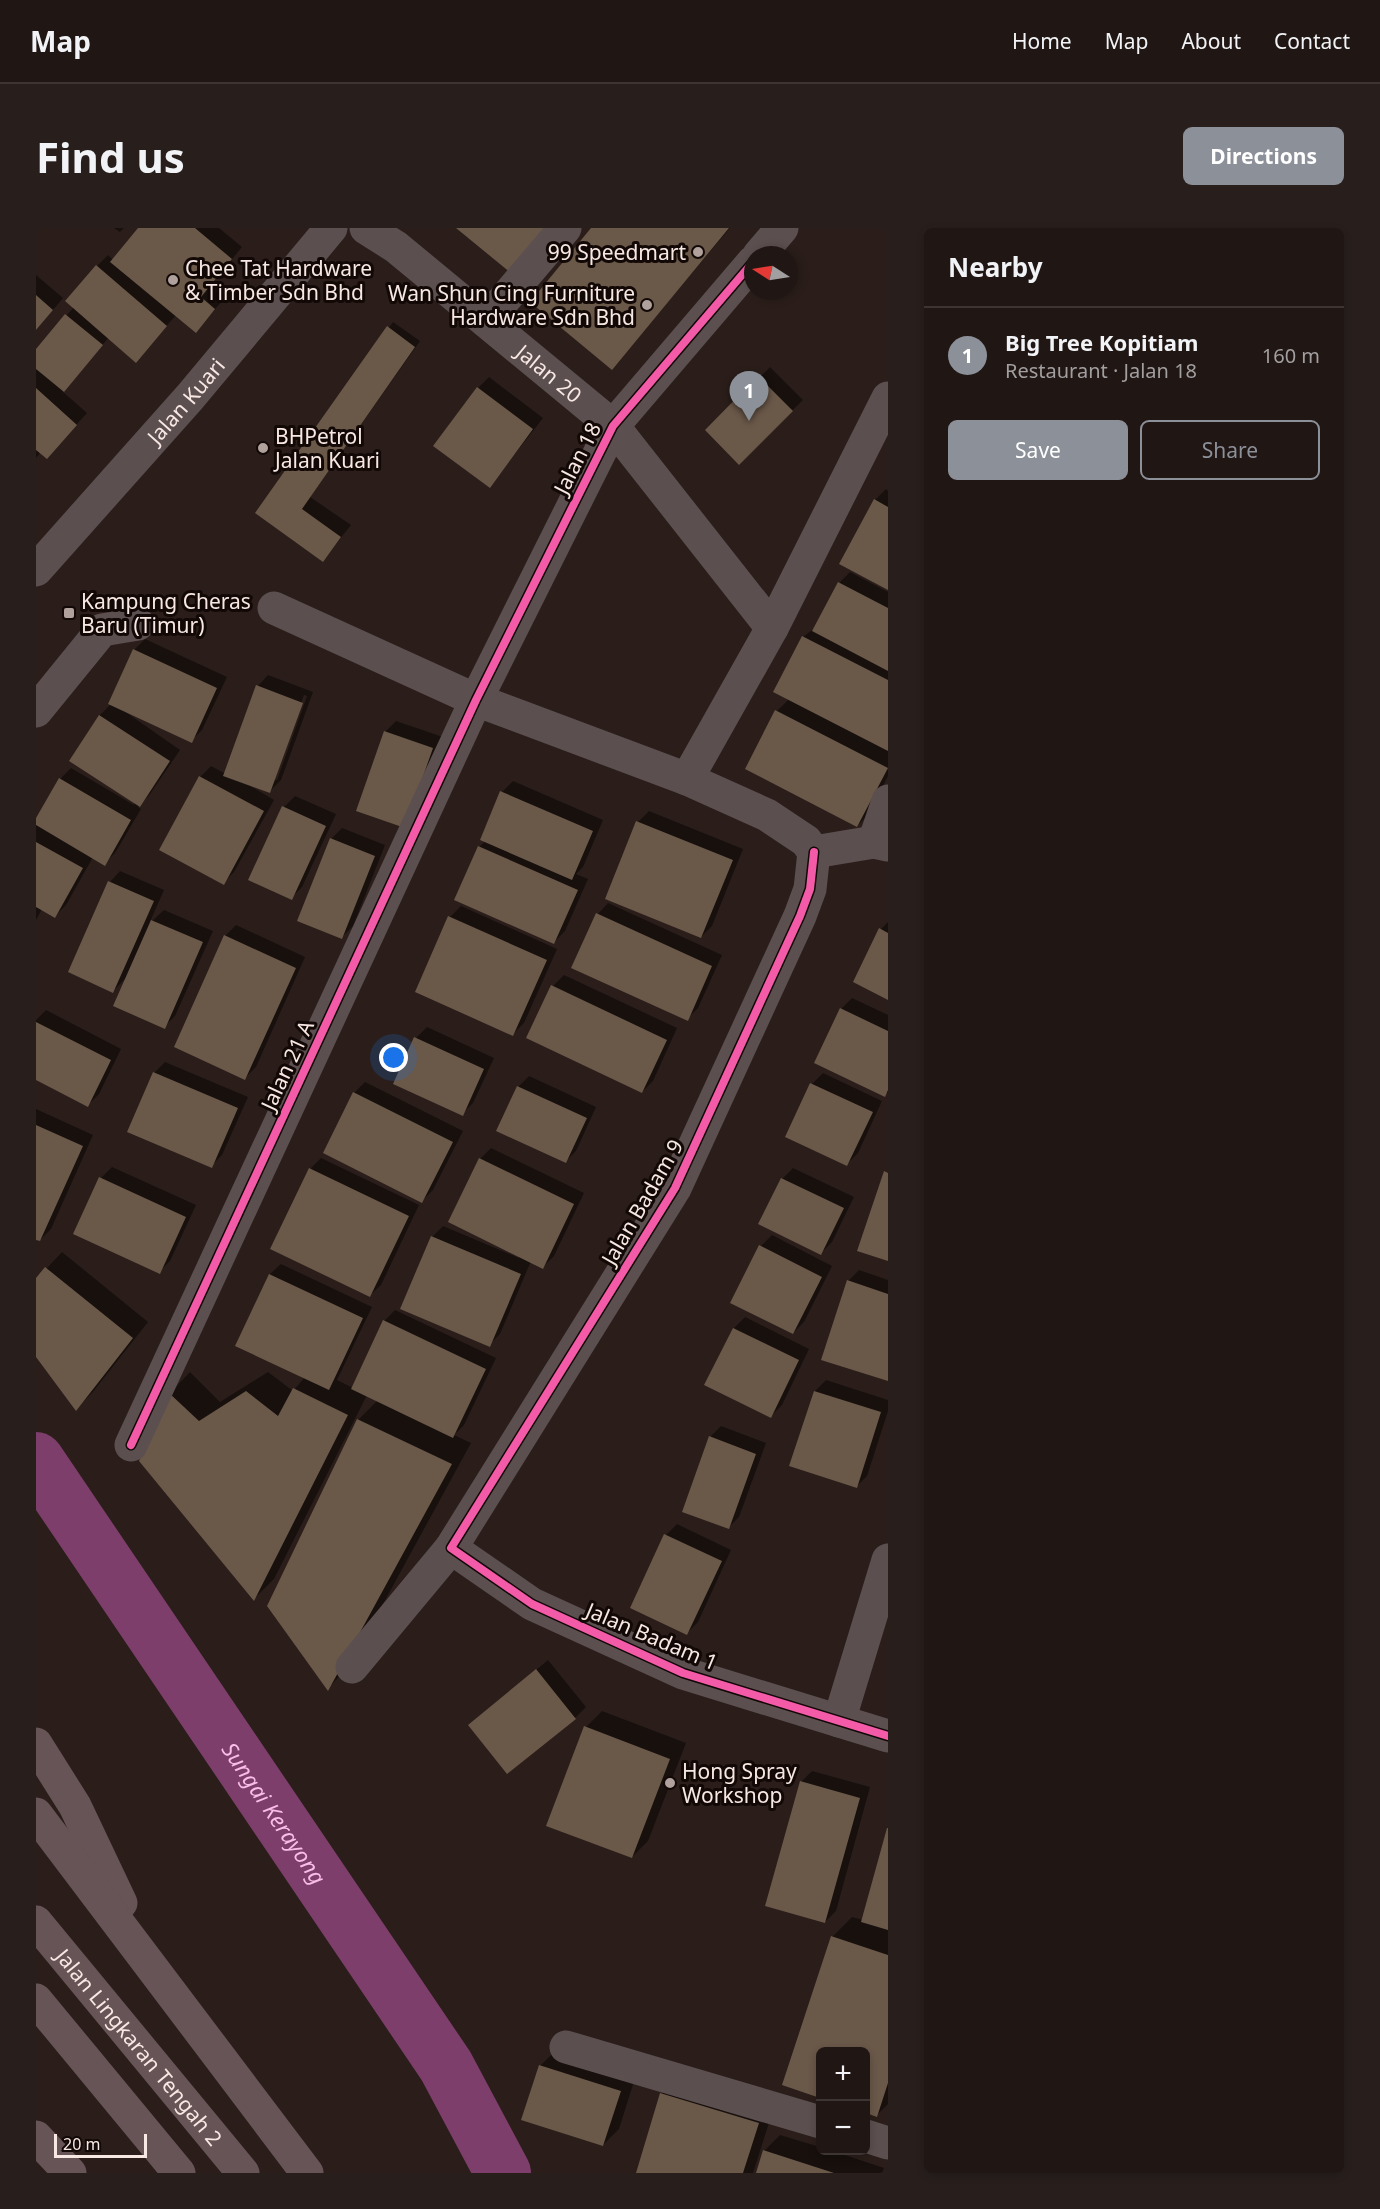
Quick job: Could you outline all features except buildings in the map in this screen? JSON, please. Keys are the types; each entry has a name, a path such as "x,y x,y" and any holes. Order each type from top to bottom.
{"highway":[{"path":"36,1743 75,1806 153,1970"},
{"path":"36,1814 307,2173"},
{"name":"Jalan Lingkaran Tengah 2","path":"36,1922 243,2173"},
{"path":"36,2000 179,2173"},
{"path":"36,2137 70,2173"}],"street":[{"name":"Jalan Kuari","path":"36,570 189,397 332,228"},
{"name":"Jalan 20","path":"366,228 404,238 486,321 613,426 772,628"},
{"path":"486,321 565,228"},
{"path":"767,246 782,228"},
{"name":"Jalan 18","path":"477,700 613,426 744,273"},
{"path":"687,779 772,628 888,398"},
{"path":"274,608 477,700 687,779 767,815 806,842 814,852 872,845 888,801"},
{"path":"36,711 102,630 138,624"},
{"name":"Jalan 21 A","path":"131,1445 477,700"},
{"name":"Jalan Badam 9","path":"352,1667 451,1548 675,1188 800,916 810,889 814,852"},
{"name":"Jalan Badam 1","path":"451,1548 532,1604 672,1668 888,1736"},
{"path":"839,1721 885,1579"},
{"path":"566,2047 816,2121"},
{"path":"870,2137 888,2143"}],"waterway":[{"name":"Sungai Kerayong","path":"36,1460 446,2066 503,2173"}],"cycle path":[{"path":"131,1445 476,700 613,426 744,273"},
{"path":"814,852 810,889 800,916 675,1188 451,1548 532,1604 683,1673 888,1736"}],"place":[{"name":"99 Speedmart","path":"698,252"},
{"name":"Chee Tat Hardware & Timber Sdn Bhd","path":"173,280"},
{"name":"Wan Shun Cing Furniture Hardware Sdn Bhd","path":"647,305"},
{"name":"Big Tree Kopitiam","path":"749,421"},
{"name":"BHPetrol Jalan Kuari","path":"263,448"},
{"name":"Kampung Cheras Baru (Timur)","path":"69,613"},
{"name":"Hong Spray Workshop","path":"670,1783"}]}
